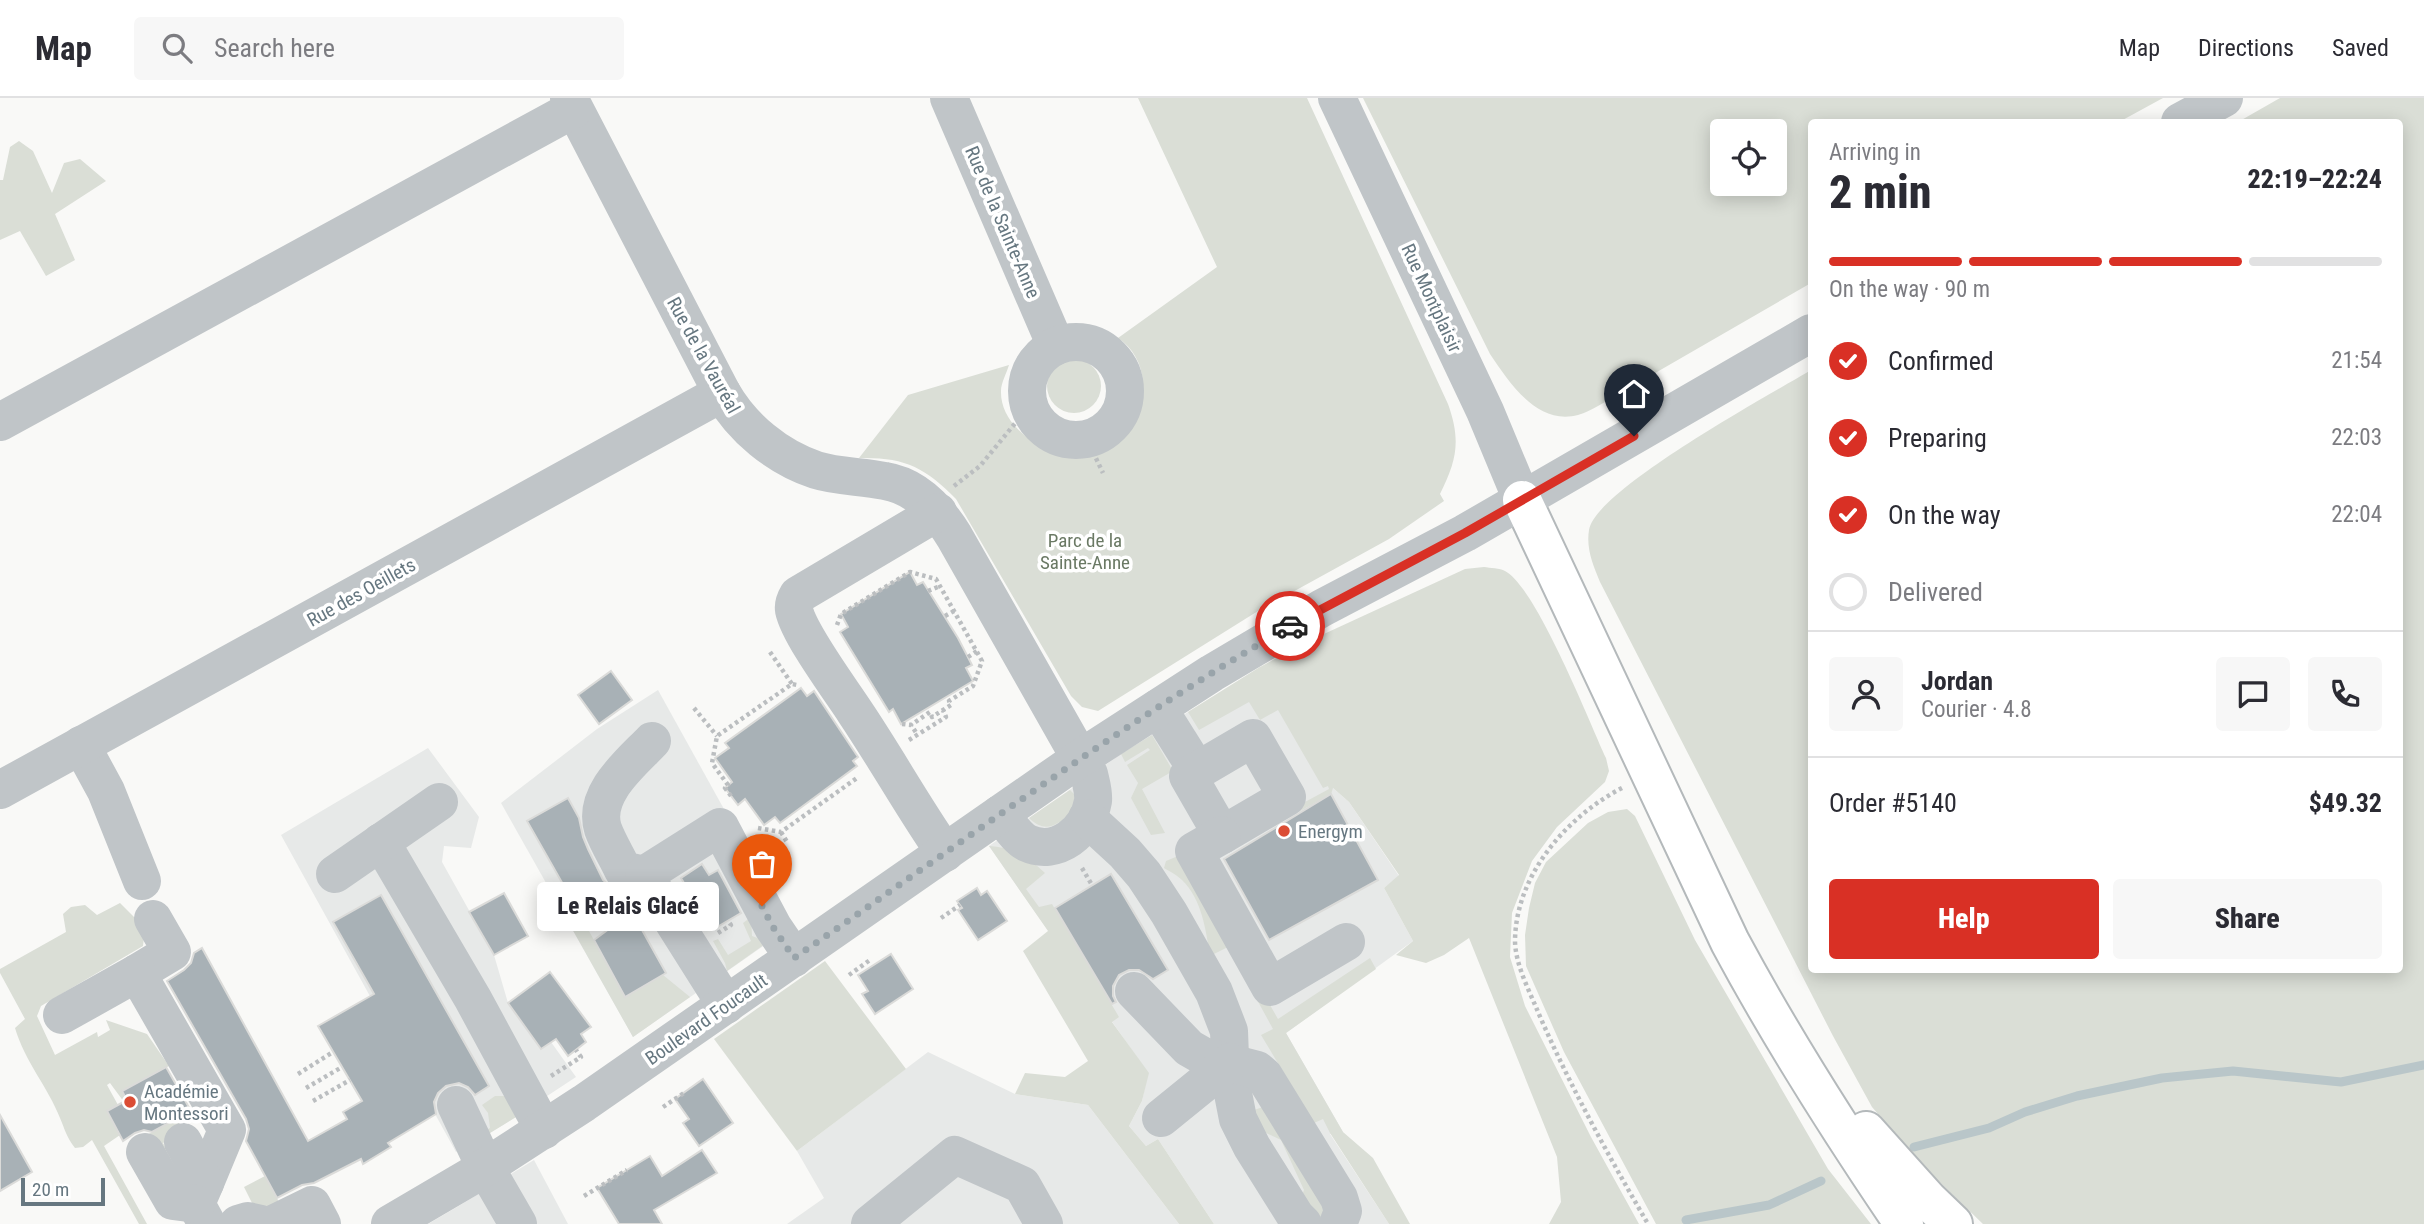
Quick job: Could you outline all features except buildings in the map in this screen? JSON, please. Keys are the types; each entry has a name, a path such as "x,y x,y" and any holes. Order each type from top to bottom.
{"highway":[{"path":"1522,500 1730,942 1843,1133 1904,1224"},
{"path":"1787,1039 1904,1175 1953,1224"}],"street":[{"name":"Rue de la Sainte-Anne","path":"949,98 1056,345"},
{"name":"Rue Montplaisir","path":"1337,98 1485,411 1522,500"},
{"path":"2186,119 2224,98"},
{"path":"0,422 571,103"},
{"name":"Rue de la Vauréal","path":"571,103 732,412 743,424 764,442 814,469 887,481 919,496 943,501 954,536 1089,774 1093,802 1087,818"},
{"name":"Boulevard Foucault","path":"390,1224 436,1213 485,1167 544,1130 1079,759 1158,708 1322,608 1465,533 1808,335"},
{"name":"Rue des Oeillets","path":"0,790 722,393"},
{"path":"943,501 798,595 794,611 813,647 876,744 909,801 945,853"},
{"path":"1158,708 1197,770"},
{"path":"1229,839 1188,776 1253,738 1287,797 1229,839 1194,851 1270,986 1346,942"},
{"path":"652,741 612,784 602,810 603,830 623,870 644,876 726,1005"},
{"path":"81,746 106,791 142,881"},
{"path":"335,874 439,802"},
{"path":"1000,814 1020,838 1040,846 1069,840 1087,818 1125,853 1144,875 1214,992 1229,1031 1231,1083 1238,1119 1252,1147 1303,1224"},
{"path":"644,876 720,827 773,927 794,958"},
{"path":"381,842 544,1130"},
{"path":"62,1015 137,973 175,957 153,919"},
{"path":"137,973 227,1130 209,1175 173,1201 145,1152"},
{"path":"1134,991 1188,1048 1203,1056 1257,1070 1264,1076 1339,1198 1343,1211 1338,1224"},
{"path":"1161,1118 1230,1062"},
{"path":"456,1105 485,1167 518,1224"},
{"path":"870,1224 955,1155 1022,1185 1044,1224"},
{"path":"273,1224 312,1205 322,1224"},
{"path":"239,1224 261,1224"}],"path":[{"path":"943,501 980,466 1017,421"},
{"path":"1093,452 1103,473"},
{"path":"836,626 841,614 909,572 936,579 982,661 973,686 948,701 951,705 932,716 930,712 911,725 891,722"},
{"path":"928,591 940,586"},
{"path":"944,616 954,611"},
{"path":"953,631 962,625"},
{"path":"968,657 976,651"},
{"path":"770,652 794,694"},
{"path":"728,785 722,772 712,763 717,736 790,685 805,685"},
{"path":"764,703 769,712"},
{"path":"694,708 717,736"},
{"path":"911,725 917,734 946,717 943,710"},
{"path":"751,713 757,721"},
{"path":"725,730 730,737"},
{"path":"751,818 759,829 781,832 857,779 859,767"},
{"path":"1648,1224 1609,1159 1557,1056 1520,968 1515,944 1517,917 1534,872 1564,831 1607,796 1650,774"},
{"path":"828,789 832,796"},
{"path":"814,799 819,805"},
{"path":"786,818 791,825"},
{"path":"781,832 787,842"},
{"path":"941,918 960,905"},
{"path":"710,938 730,925 728,920"},
{"path":"849,975 870,960"},
{"path":"524,1094 581,1057 576,1050"},
{"path":"298,1074 334,1052"},
{"path":"306,1088 342,1067"},
{"path":"313,1101 350,1080"},
{"path":"663,1107 684,1093"},
{"path":"584,1196 627,1170"}],"shaded area":[{"path":"1260,667 1333,788 1349,802 1399,876 1384,888 1413,941 1286,1033 1343,1132 1330,1134 1389,1224 1214,1224 1158,1139 1146,1146 1129,1126 1142,1101 1148,1073 989,846 1121,754"},
{"path":"658,690 750,856 786,930 633,1037 501,803 597,729"},
{"path":"428,748 479,817 471,848 444,846 442,862 494,955 508,1003 541,1049 551,1042 576,1077 456,1152 281,835"},
{"path":"928,1052 1015,1094 1088,1105 1179,1224 787,1224 824,1198 797,1151"},
{"path":"534,1160 568,1224 428,1224 457,1207"}],"green space":[{"name":"Parc de la Sainte-Anne","path":"1138,98 1307,98 1448,404 1456,439 1450,471 1440,494 1444,501 1389,539 1258,611 1098,711 1082,707 1071,696 956,499 934,479 913,466 889,459 859,458 908,395 1009,365 1001,388 1003,405 1017,428 1041,445 1069,454 1088,453 1110,444 1129,427 1141,404 1142,376 1136,357 1118,338 1217,267"},
{"path":"1363,98 2163,98 2124,119 1808,119 1808,285 1578,415 1563,417 1550,414 1537,408 1515,389 1490,354"},
{"path":"2280,98 2424,98 2424,1224 1983,1224 1920,1163 1872,1107 1600,582 1589,550 1589,530 1599,513 1621,491 1651,468 1808,372 1808,973 2403,973 2403,119 2243,119"},
{"path":"19,141 33,151 52,193 64,163 80,159 106,181 55,214 75,260 46,276 20,231 0,240 0,180 3,180 10,147"},
{"path":"1074,359 1093,367 1101,386 1093,405 1074,413 1055,405 1047,386 1055,367"},
{"path":"1484,567 1505,571 1518,582 1531,602 1561,657 1606,758 1609,771 1605,782 1557,827 1532,861 1512,913 1510,957 1525,1006 1591,1137 1639,1224 1549,1224 1561,1202 1557,1157 1469,938 1444,955 1426,963 1396,955 1413,941 1384,888 1399,875 1349,802 1333,788 1331,794 1295,814 1292,809 1329,789 1328,786 1323,788 1278,710 1260,720 1249,702 1199,730 1188,712 1300,645 1465,569"},
{"path":"1152,735 1173,771 1142,789 1165,833 1151,835 1131,798 1138,783 1127,765 1150,750 1148,748 1125,762 1121,754"},
{"path":"1070,790 1075,795 1072,814 1046,827 1029,818"},
{"path":"1627,809 1635,816 1695,940 1828,1169 1871,1224 1656,1224 1564,1052 1526,966 1525,935 1529,908 1535,883 1546,862 1588,823 1608,812"},
{"path":"989,846 1005,848 1019,854 1045,873 1026,889 1039,907 1052,904 1119,1017 1112,1022 1149,1073 1142,1101 1129,1126 1146,1146 1158,1139 1214,1224 1179,1224 1088,1105 1015,1094 1025,1073 1065,1077 1088,1061 1023,951 1048,931"},
{"path":"1178,856 1228,947 1210,956 1202,916 1194,896 1182,880 1164,868 1166,861"},
{"path":"569,895 625,996 663,975 690,997 633,1037 557,902"},
{"path":"120,903 145,928 143,946 41,1006 37,1016 55,1055 97,1032 98,1037 110,1030 106,1020 147,1034 169,1066 122,1091 127,1100 124,1102 110,1083 107,1085 118,1105 107,1112 120,1135 104,1146 147,1224 139,1224 92,1140 83,1147 75,1148 70,1141 19,1040 15,1028 25,1019 0,973 0,969 66,932 63,914 71,907 85,905 97,915"},
{"path":"751,917 752,936 768,942 727,971 713,941 718,939 728,955 751,941 743,923"},
{"path":"1240,953 1278,1019 1370,958 1376,969 1286,1033 1343,1132 1373,1158 1410,1224 1389,1224 1323,1119 1314,1123 1261,1035 1273,1029 1233,956"},
{"path":"825,961 906,1069 797,1151 714,1039"},
{"path":"495,1096 505,1096 521,1114 482,1138 490,1128 488,1113 482,1105"},
{"path":"1266,1106 1331,1217 1312,1217 1299,1203 1304,1190 1281,1140 1264,1132 1254,1110"},
{"path":"189,1112 192,1119 169,1133 168,1140 163,1143 182,1177 145,1136"},
{"path":"265,1176 279,1202 258,1215 244,1187"}],"waterway":[{"path":"1914,1147 1989,1128 2025,1112 2077,1096 2162,1078 2233,1071 2341,1082 2424,1065"},
{"path":"1686,1220 1769,1205 1821,1181"}],"way so far":[{"path":"762,906 794,958 1079,759 1290,626"}],"place":[{"name":"Energym","path":"1284,831"},
{"name":"Le Relais Glacé","path":"762,906"},
{"name":"Académie Montessori","path":"130,1102"}],"route":[{"path":"1290,626 1465,533 1634,436"}]}
